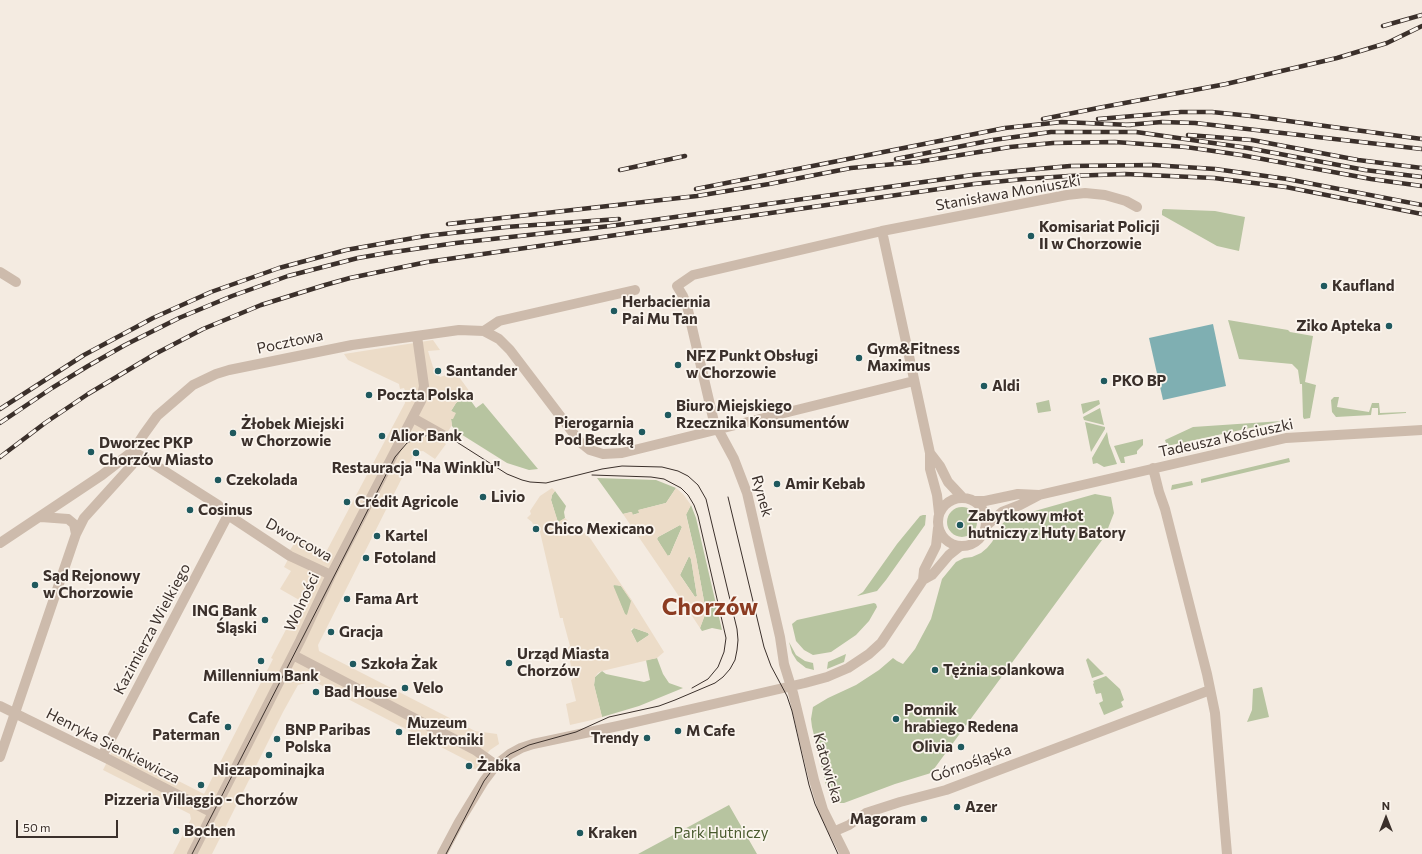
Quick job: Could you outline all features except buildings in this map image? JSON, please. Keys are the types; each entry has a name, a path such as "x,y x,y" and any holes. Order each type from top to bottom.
{"street":[{"name":"Stanisława Moniuszki","path":"718,429 712,416 686,303 677,286 693,275 882,231 1067,195 1085,193 1105,195 1137,207"},
{"path":"882,231 910,354 914,381 930,453 930,469 937,495 939,513"},
{"path":"0,272 16,282"},
{"path":"635,290 499,321 484,331 496,337 505,345 520,362 574,435 584,446 593,451 603,454 618,454 914,381"},
{"name":"Pocztowa","path":"134,451 157,416 192,385 216,374 352,345 459,330 484,331"},
{"name":"Wolności","path":"192,854 293,655 330,575 421,401 424,386 417,336"},
{"path":"413,418 445,436"},
{"name":"Rynek","path":"718,429 734,459 746,491 780,638 784,664 791,687"},
{"name":"Tadeusza Kościuszki","path":"986,526 1002,512 1039,495 1286,438 1422,430"},
{"path":"0,543 41,517 134,451"},
{"path":"0,757 76,534 84,518 132,465 134,451"},
{"name":"Dworcowa","path":"134,451 218,505 228,515 290,556 330,575"},
{"path":"930,453 940,466 948,482 963,498"},
{"path":"1153,468 1165,509 1215,713 1227,854"},
{"name":"Tadeusza Kościuszki","path":"973,501 985,501 1018,494 1039,495"},
{"path":"442,854 459,822 484,781 496,765 510,754 529,745 564,736 618,726 791,687 838,673 857,663 869,654 885,638 923,580 924,570 936,546 938,528 937,517 946,503 957,498 963,498 979,504 985,513 986,526 983,534 977,541 966,546 959,547 949,555 932,575 923,580"},
{"name":"Kazimierza Wielkiego","path":"102,756 228,515"},
{"path":"41,517 68,519 74,524 76,534"},
{"path":"938,528 944,538 959,547"},
{"path":"293,655 475,750 496,765"},
{"name":"Katowicka","path":"791,687 823,810 845,854"},
{"name":"Górnośląska","path":"833,832 849,825 866,813 946,790 1210,690"},
{"name":"Henryka Sienkiewicza","path":"0,706 213,813"}],"green space":[{"path":"1163,209 1215,211 1245,217 1239,251 1217,246 1162,215"},
{"path":"1228,320 1288,330 1290,332 1313,336 1305,382 1316,385 1310,418 1304,419 1303,417 1302,384 1300,384 1298,370 1292,364 1239,359"},
{"path":"466,394 476,408 483,403 538,469 529,470 507,463 456,431 452,426 451,419 455,413 451,411 456,403"},
{"path":"1334,397 1339,397 1337,407 1369,412 1372,403 1379,403 1380,413 1406,413 1378,415 1378,408 1372,408 1371,415 1336,417 1332,412 1331,400"},
{"path":"1049,400 1051,411 1038,413 1036,403"},
{"path":"1099,400 1100,404 1083,414 1081,404"},
{"path":"1100,408 1104,425 1084,420 1083,417"},
{"path":"1282,421 1167,446 1165,440 1193,427"},
{"path":"1085,422 1105,427 1091,452"},
{"path":"1107,432 1109,443 1117,464 1104,467 1097,463 1093,464 1092,458"},
{"path":"1143,439 1143,445 1137,451 1137,454 1124,457 1125,463 1121,463 1114,446"},
{"path":"1289,458 1290,462 1201,483 1201,479"},
{"path":"597,478 656,480 676,488 666,503 639,510 639,513 632,515 631,512 623,514"},
{"path":"1192,481 1193,485 1171,490 1172,485"},
{"path":"555,491 566,506 564,512 565,518 558,523 551,500"},
{"path":"1095,494 1111,497 1114,513 1105,536 931,773 895,784 844,803 838,803 831,799 826,785 812,727 811,719 813,707 856,685 879,670 893,658 903,664 915,649 931,619 942,579 956,562 981,553 987,548 1003,523 1010,518"},
{"path":"691,505 696,518 722,630 712,628 702,631 700,628 706,612 686,514"},
{"path":"962,507 973,511 977,522 973,533 962,537 951,533 947,522 951,511"},
{"path":"926,515 925,525 886,580 877,591 857,596 863,592 897,544 920,516"},
{"path":"680,525 682,527 670,555 667,556 657,539"},
{"path":"689,556 691,559 697,596 695,597 680,575"},
{"path":"614,584 621,586 632,601 627,616 625,615 613,587"},
{"path":"874,603 877,607 869,621 856,635 831,652 813,655 804,650 796,641 792,624 797,620"},
{"path":"634,628 648,633 649,635 637,643 631,631"},
{"path":"789,642 796,655 805,661 813,663 814,670 806,668 797,661 792,653"},
{"path":"846,654 844,662 827,669 828,662"},
{"path":"657,658 663,674 669,683 683,688 639,706 602,717 594,685 595,677 602,671 606,674 644,682 650,680 646,660"},
{"path":"1088,658 1104,674 1092,678 1086,660"},
{"path":"1106,676 1120,689 1124,700 1121,702 1123,707 1104,715 1099,703 1103,701 1101,693 1096,694 1093,681"},
{"path":"1262,687 1269,717 1247,722 1252,710 1253,689"},
{"name":"Park Hutniczy","path":"729,805 757,854 638,854"}],"shaded area":[{"path":"433,340 440,350 428,351 433,367 440,377 455,372 454,370 470,392 456,403 451,411 456,413 453,419 451,419 452,425 442,441 446,444 435,459 423,451 415,452 318,645 319,651 475,731 497,734 499,744 490,750 485,756 478,770 472,768 470,762 313,681 298,685 212,854 173,854 191,819 190,814 103,770 114,748 204,794 273,659 271,658 301,601 280,589 291,571 284,567 292,552 290,550 298,538 322,555 325,554 405,403 404,398 407,396 404,388 400,389 399,384 348,360 344,354"},
{"path":"552,488 555,491 551,500 558,522 565,518 568,521 561,527 574,527 575,525 590,538 631,599 664,652 657,658 598,673 595,677 594,685 602,717 570,725 566,704 576,701 571,680 574,678 567,649 570,646 563,618 560,618 540,527 537,524 533,524 527,518 531,514 530,511 540,496","holes":["613,585 621,586 631,601 627,615 625,614","634,628 648,633 649,635 637,643 631,631 631,629"]},
{"path":"676,488 683,494 691,505 686,515 696,557 706,612 700,628 623,514 632,512 633,515 639,513 638,510 666,503","holes":["680,525 682,527 670,555 668,556 657,539","689,556 691,559 697,596 695,597 680,575"]}],"water":[{"path":"1213,324 1226,386 1163,400 1149,338"}],"tram line":[{"path":"192,854 395,457 407,443 419,437 430,435 452,439 507,474 530,482 546,483 602,469 622,466 662,467 678,471 688,476 698,485 706,499 737,629 737,650 735,660 730,669 715,683 675,700 659,706 609,717 576,732 529,745 510,754 496,765 484,781 446,854"},
{"path":"592,475 651,477 664,479 681,488 688,495 694,505 698,516 726,638 724,652 718,667 708,679 692,688"},
{"path":"728,497 764,647 771,666 787,696 815,804 838,854"}],"railway":[{"path":"1383,26 1422,15"},
{"path":"1043,119 1226,84 1337,58 1387,43 1422,26"},
{"path":"1098,119 1181,112 1212,112 1422,139"},
{"path":"696,189 1005,128 1062,122 1131,125"},
{"path":"1126,125 1162,122 1195,123 1422,149"},
{"path":"896,159 993,140 1051,132 1136,132 1248,148 1365,170 1422,177"},
{"path":"1188,135 1252,140 1358,160 1422,168"},
{"path":"448,224 697,196 851,168 917,162 1010,147 1053,143 1115,142 1186,147 1241,155 1371,179 1422,186"},
{"path":"620,170 685,156"},
{"path":"0,423 88,366 125,345 179,318 232,296 288,276 358,258 387,253 456,243 610,226 973,175 1070,166 1152,165 1215,169 1287,179 1422,205"},
{"path":"0,457 45,423 88,394 155,354 203,329 261,305 325,285 350,278 427,262 974,184 1069,176 1125,174 1214,178 1286,187 1422,214"},
{"path":"0,409 84,355 153,318 211,292 279,268 346,250 425,236 506,227 619,219"}],"place":[{"name":"Komisariat Policji II w Chorzowie","path":"1031,236"},
{"name":"Kaufland","path":"1324,286"},
{"name":"Herbaciernia Pai Mu Tan","path":"614,311"},
{"name":"Ziko Apteka","path":"1389,326"},
{"name":"Gym&Fitness Maximus","path":"859,358"},
{"name":"NFZ Punkt Obsługi w Chorzowie","path":"678,365"},
{"name":"Santander","path":"438,371"},
{"name":"PKO BP","path":"1104,381"},
{"name":"Aldi","path":"984,386"},
{"name":"Poczta Polska","path":"369,395"},
{"name":"Biuro Miejskiego Rzecznika Konsumentów","path":"668,415"},
{"name":"Pierogarnia Pod Beczką","path":"642,432"},
{"name":"Żłobek Miejski w Chorzowie","path":"233,433"},
{"name":"Alior Bank","path":"382,436"},
{"name":"Dworzec PKP Chorzów Miasto","path":"91,452"},
{"name":"Restauracja \"Na Winklu\"","path":"416,453"},
{"name":"Czekolada","path":"218,480"},
{"name":"Amir Kebab","path":"777,484"},
{"name":"Livio","path":"483,497"},
{"name":"Crédit Agricole","path":"347,502"},
{"name":"Cosinus","path":"190,510"},
{"name":"Zabytkowy młot hutniczy z Huty Batory","path":"960,525"},
{"name":"Chico Mexicano","path":"536,529"},
{"name":"Kartel","path":"377,536"},
{"name":"Fotoland","path":"366,558"},
{"name":"Sąd Rejonowy w Chorzowie","path":"35,585"},
{"name":"Fama Art","path":"347,599"},
{"name":"ING Bank Śląski","path":"265,620"},
{"name":"Gracja","path":"331,632"},
{"name":"Millennium Bank","path":"261,661"},
{"name":"Urząd Miasta Chorzów","path":"509,663"},
{"name":"Szkoła Żak","path":"353,664"},
{"name":"Tężnia solankowa","path":"935,670"},
{"name":"Velo","path":"405,688"},
{"name":"Bad House","path":"316,692"},
{"name":"Pomnik hrabiego Redena","path":"896,719"},
{"name":"Cafe Paterman","path":"228,727"},
{"name":"M Cafe","path":"678,731"},
{"name":"Muzeum Elektroniki","path":"399,732"},
{"name":"Trendy","path":"647,738"},
{"name":"BNP Paribas Polska","path":"277,739"},
{"name":"Olivia","path":"961,747"},
{"name":"Niezapominajka","path":"269,755"},
{"name":"Żabka","path":"469,766"},
{"name":"Pizzeria Villaggio - Chorzów","path":"201,785"},
{"name":"Azer","path":"957,807"},
{"name":"Magoram","path":"924,819"},
{"name":"Bochen","path":"176,831"},
{"name":"Kraken","path":"580,833"}],"district":[{"name":"Chorzów","path":"710,607"}]}
